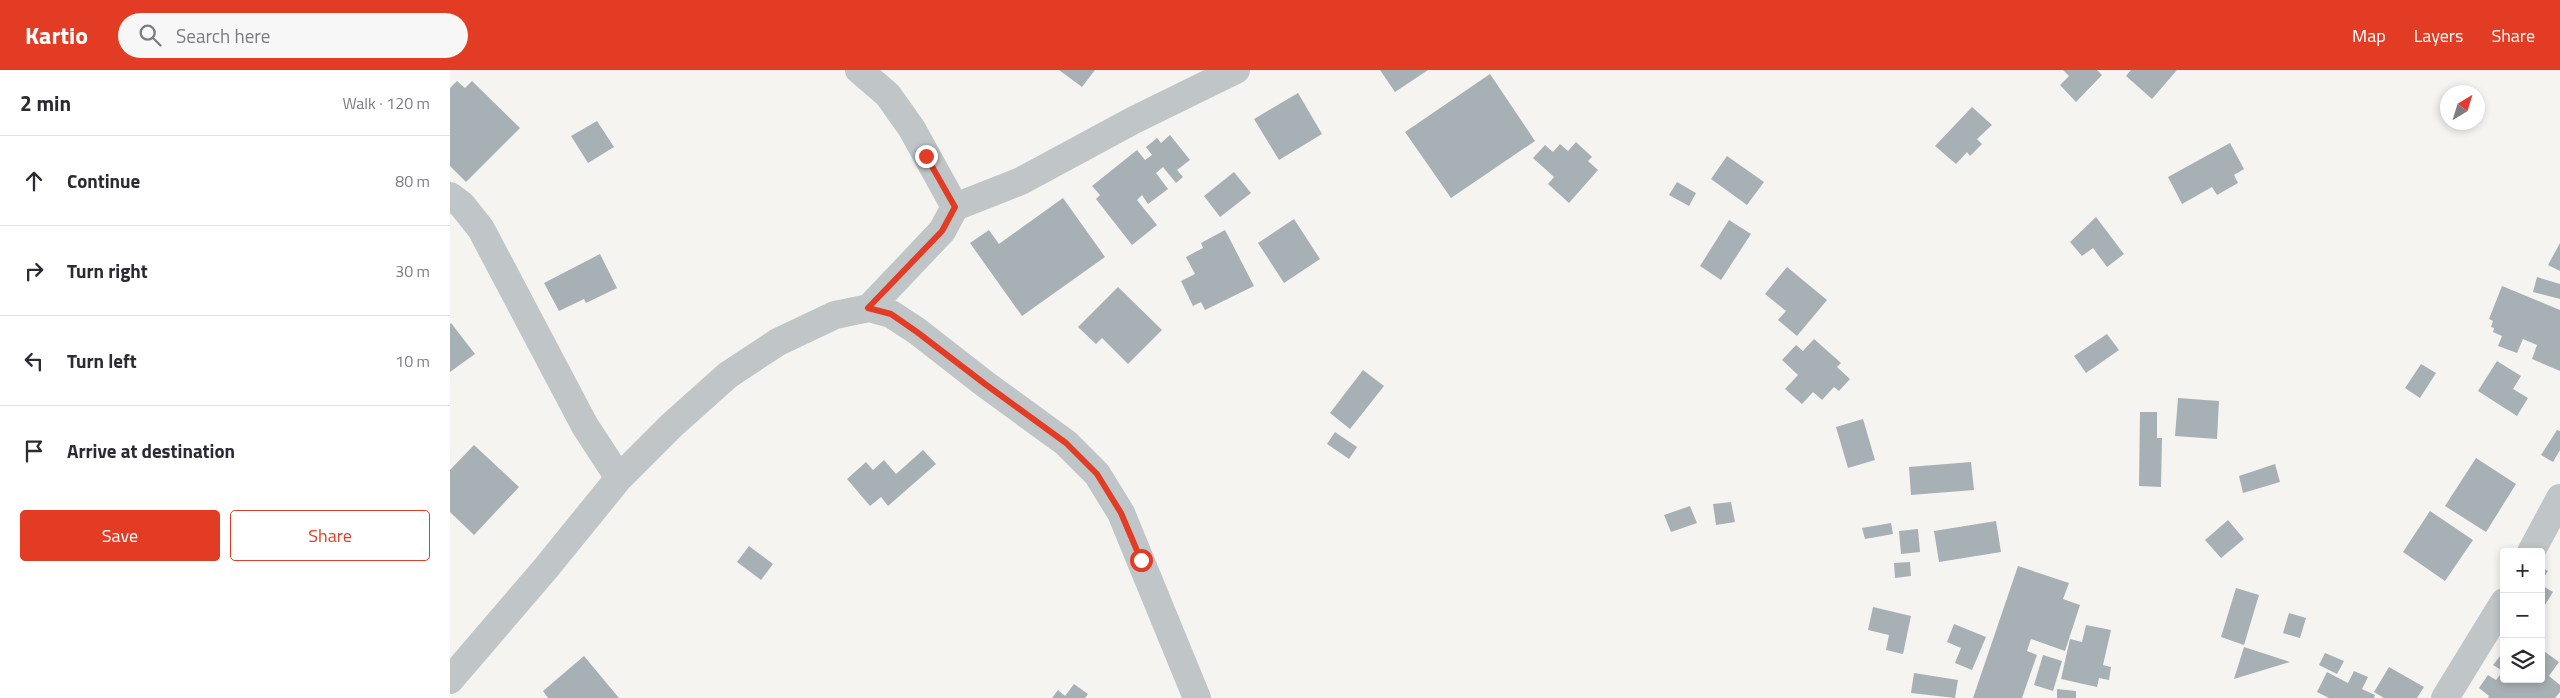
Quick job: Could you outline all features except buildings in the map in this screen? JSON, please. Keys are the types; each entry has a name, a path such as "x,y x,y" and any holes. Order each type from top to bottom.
{"street":[{"path":"858,70 888,95 912,129 955,207"},
{"path":"868,308 942,231 955,207 1021,181 1134,120 1236,70"},
{"path":"450,196 462,205 481,229 586,426 619,478"},
{"path":"450,680 546,568 619,478 672,425 728,375 778,342 835,315 868,308 891,314 917,332 1066,443 1097,474 1121,513 1197,698"},
{"path":"2533,548 2560,498"},
{"path":"2445,698 2500,609"}],"route":[{"path":"926,156 944,184 955,207 942,231 868,308 891,314 1066,443 1097,474 1121,513 1141,560"}]}
